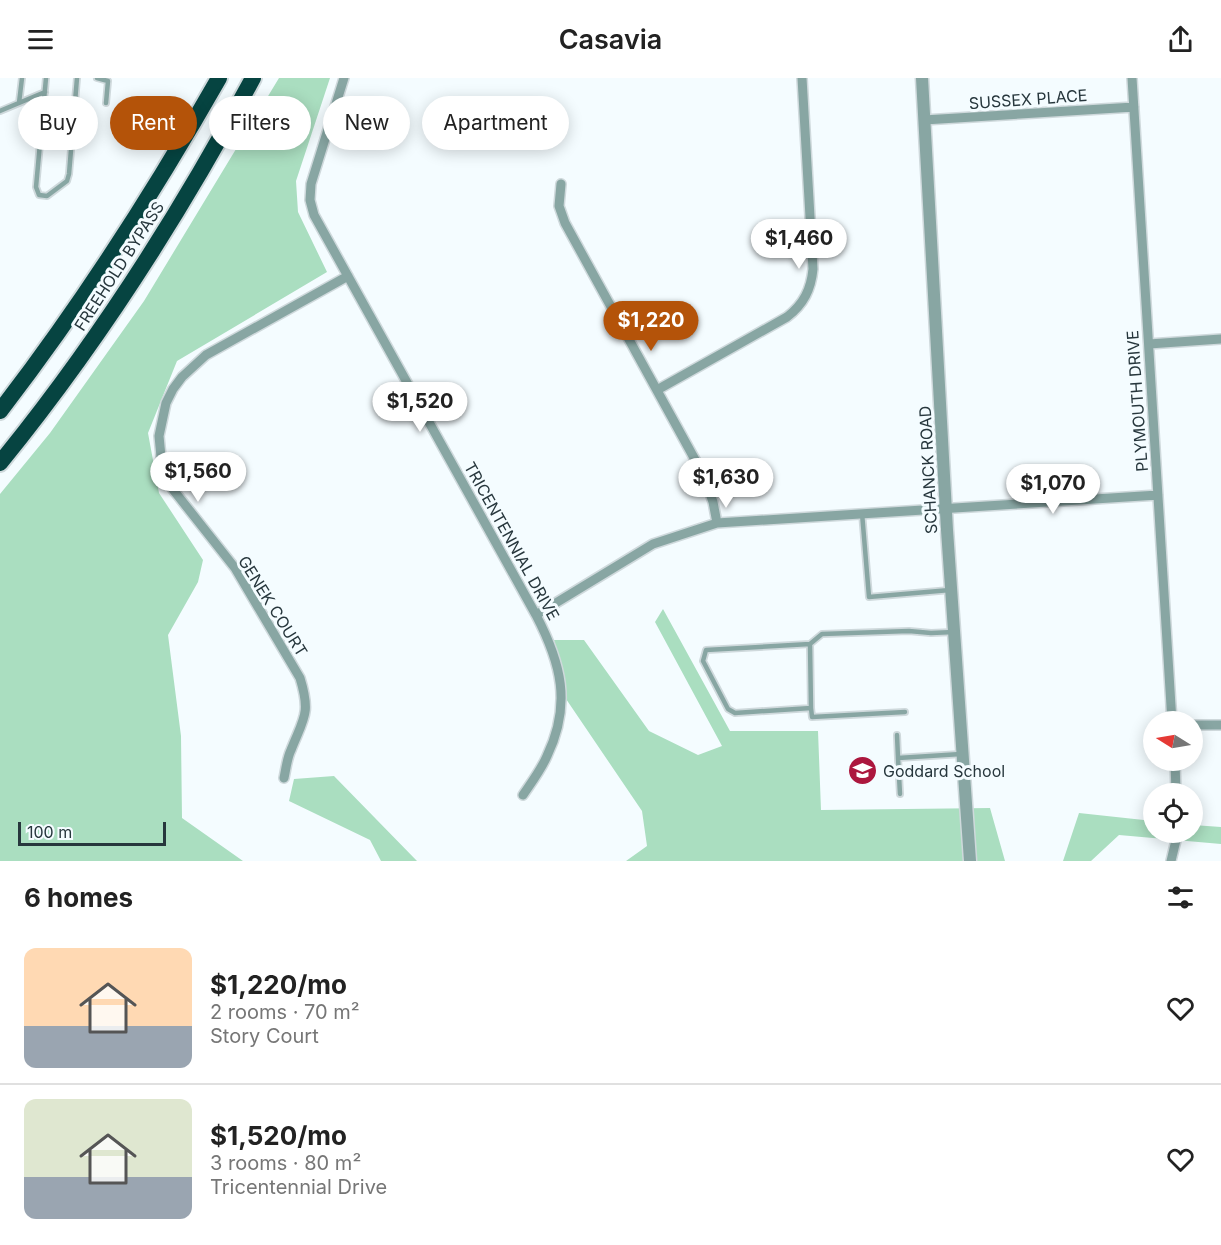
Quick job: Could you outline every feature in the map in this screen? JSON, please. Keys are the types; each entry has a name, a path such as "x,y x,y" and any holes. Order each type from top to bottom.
{"highway":[{"name":"FREEHOLD BYPASS","path":"0,411 72,314 116,248 219,78"},
{"name":"FREEHOLD BYPASS","path":"0,463 63,382 151,254 201,173 252,78"}],"street":[{"name":"TRICENTENNIAL DRIVE","path":"344,78 311,184 310,200 314,215 536,615 551,643 560,674 562,704 547,756 523,795"},
{"path":"657,390 787,317 803,302 813,269 802,78"},
{"name":"SCHANCK ROAD","path":"922,78 961,754 970,861"},
{"name":"PLYMOUTH DRIVE","path":"1132,78 1171,711"},
{"name":"SUSSEX PLACE","path":"924,120 1134,107"},
{"path":"561,184 559,206 565,224 704,476 717,523"},
{"name":"GENEK COURT","path":"284,778 290,751 306,715 306,697 300,678 235,568 171,488 162,467 159,436 166,403 173,389 193,366 206,355 348,276"},
{"path":"1149,344 1221,339"},
{"path":"536,615 653,544 717,523 1158,495"},
{"path":"1203,725 1221,725"},
{"path":"1172,861 1176,843"}],"lane":[{"path":"20,96 22,78"},
{"path":"46,78 36,187 39,195 47,196 67,181 69,174 77,78"},
{"path":"97,78 108,81 106,103"},
{"path":"36,96 45,92"},
{"path":"0,111 18,103"},
{"path":"862,513 868,597 951,590"},
{"path":"811,708 735,713 728,709 703,661 706,650 810,644 822,634 954,632"},
{"path":"810,644 812,717 905,712"},
{"path":"897,735 900,794"},
{"path":"898,758 961,754"}],"green space":[{"path":"279,78 330,78 311,136 311,96 268,96"},
{"path":"235,150 306,150 296,181 298,212 327,272 177,361 148,433 159,493 203,560 198,582 168,635 181,736 182,818 243,861 0,861 0,494 50,433 144,301"},
{"path":"663,609 730,731 818,731 821,810 990,808 1005,861 626,861 647,846 642,811 564,696 554,640 584,640 649,731 698,755 722,746 655,622"},
{"path":"334,776 417,861 381,861 370,840 289,801 294,779"},
{"path":"1079,813 1143,820 1143,837 1119,835 1091,861 1063,861"},
{"path":"1203,826 1221,827 1221,844 1203,842"}],"place":[{"name":"Goddard School","path":"862,771"}]}
